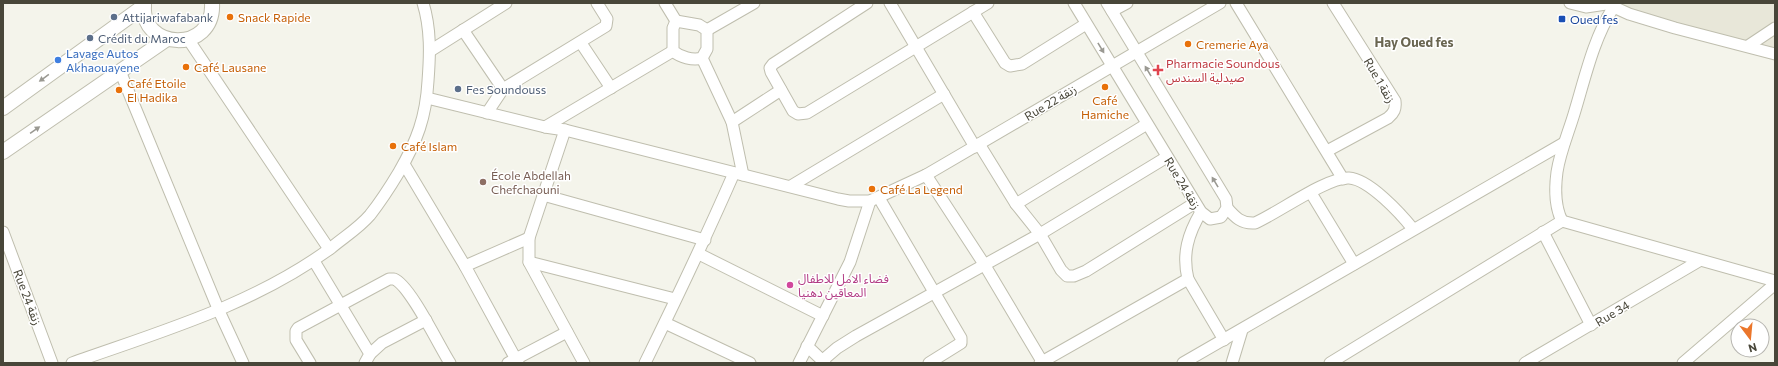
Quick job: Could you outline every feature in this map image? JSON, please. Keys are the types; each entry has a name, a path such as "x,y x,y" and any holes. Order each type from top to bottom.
{"street":[{"path":"3,108 144,5 146,20 151,28 167,39 178,41 188,39 198,34 206,26 211,16 212,3"},
{"path":"72,363 219,311 292,274 314,260 357,228 370,215 404,164 421,128 427,98 430,51 429,33 423,3"},
{"path":"430,51 506,3"},
{"path":"487,113 503,89 600,31 607,23 607,19 597,3"},
{"path":"664,3 676,21 699,25 707,30"},
{"path":"707,30 754,3"},
{"path":"867,3 773,64 770,68 793,111 798,114 807,113 988,3"},
{"path":"890,3 977,146 1016,204 1040,234 1064,274 1067,276 1074,276 1198,208"},
{"name":"Rue 24 زنقة","path":"1074,3 1198,208 1210,220 1221,218 1227,208"},
{"path":"1126,3 1110,7 1226,199 1227,208 1241,221 1248,224 1254,223 1311,193 1343,179 1349,178 1364,183 1395,208 1414,229"},
{"name":"Rue 22 زنقة","path":"874,199 926,175 1111,65 1220,3"},
{"path":"1236,3 1343,179"},
{"name":"Rue 1 زنقة","path":"1327,151 1388,118 1394,112 1396,105 1395,101 1333,3"},
{"path":"1570,3 1586,7 1608,5 1630,8 1675,28 1775,54"},
{"path":"1608,5 1574,116 1564,143 1556,184 1559,214 1562,220 1775,283"},
{"path":"973,12 1005,63 1010,66 1022,64 1086,24"},
{"path":"672,51 673,28 676,21"},
{"path":"1748,46 1775,28"},
{"path":"463,30 503,89"},
{"path":"702,58 707,49 707,30"},
{"path":"3,152 167,39"},
{"path":"188,39 328,249"},
{"path":"581,43 611,88"},
{"path":"672,51 683,57 698,59 702,58"},
{"path":"546,127 672,51"},
{"path":"645,363 675,299 738,174 732,122 702,58"},
{"path":"120,71 219,311 243,363"},
{"path":"732,122 781,90"},
{"path":"790,186 944,94"},
{"path":"427,98 546,127 565,130 849,201 874,199"},
{"path":"1016,204 1147,124"},
{"path":"565,130 529,238 529,262 584,363"},
{"path":"1183,363 1564,143"},
{"path":"807,346 824,361 844,344 984,264 1040,234 1167,157"},
{"path":"404,164 465,266 514,362 566,332"},
{"path":"926,175 984,264 1042,363 1188,279"},
{"path":"1311,193 1354,264"},
{"path":"543,195 705,240"},
{"path":"874,199 934,293 961,341 961,343 929,363"},
{"path":"798,363 850,262 874,199"},
{"path":"1198,208 1188,242 1186,268 1188,279 1224,340"},
{"path":"1330,363 1562,220"},
{"name":"Rue 24 زنقة","path":"3,232 52,363"},
{"path":"1543,232 1591,325"},
{"path":"465,266 529,238"},
{"path":"698,254 823,316"},
{"path":"314,260 341,305 368,359 382,343 426,320"},
{"name":"Rue 34","path":"1525,363 1699,261"},
{"path":"529,262 675,299"},
{"path":"310,363 296,340 296,331 302,325 389,279 394,278 402,284 426,320 450,363"},
{"path":"1683,363 1775,283"},
{"path":"665,323 750,363"},
{"path":"1232,363 1242,330"}],"shaded area":[{"path":"1589,3 1775,3 1775,56"}],"place":[{"name":"Attijariwafabank","path":"114,17"},
{"name":"Snack Rapide","path":"230,17"},
{"name":"Oued fes","path":"1562,19"},
{"name":"Crédit du Maroc","path":"90,38"},
{"name":"Cremerie Aya","path":"1188,44"},
{"name":"Lavage Autos Akhaouayene","path":"58,60"},
{"name":"Café Lausane","path":"186,67"},
{"name":"Pharmacie Soundous صيدلية السندس","path":"1158,70"},
{"name":"Café Hamiche","path":"1105,87"},
{"name":"Fes Soundouss","path":"458,89"},
{"name":"Café Etoile El Hadika","path":"119,90"},
{"name":"Café Islam","path":"393,146"},
{"name":"École Abdellah Chefchaouni","path":"483,182"},
{"name":"Café La Legend","path":"872,189"},
{"name":"فضاء الامل للاطفال المعاقين دهنيا","path":"790,285"}],"district":[{"name":"Hay Oued fes","path":"1414,42"}]}
